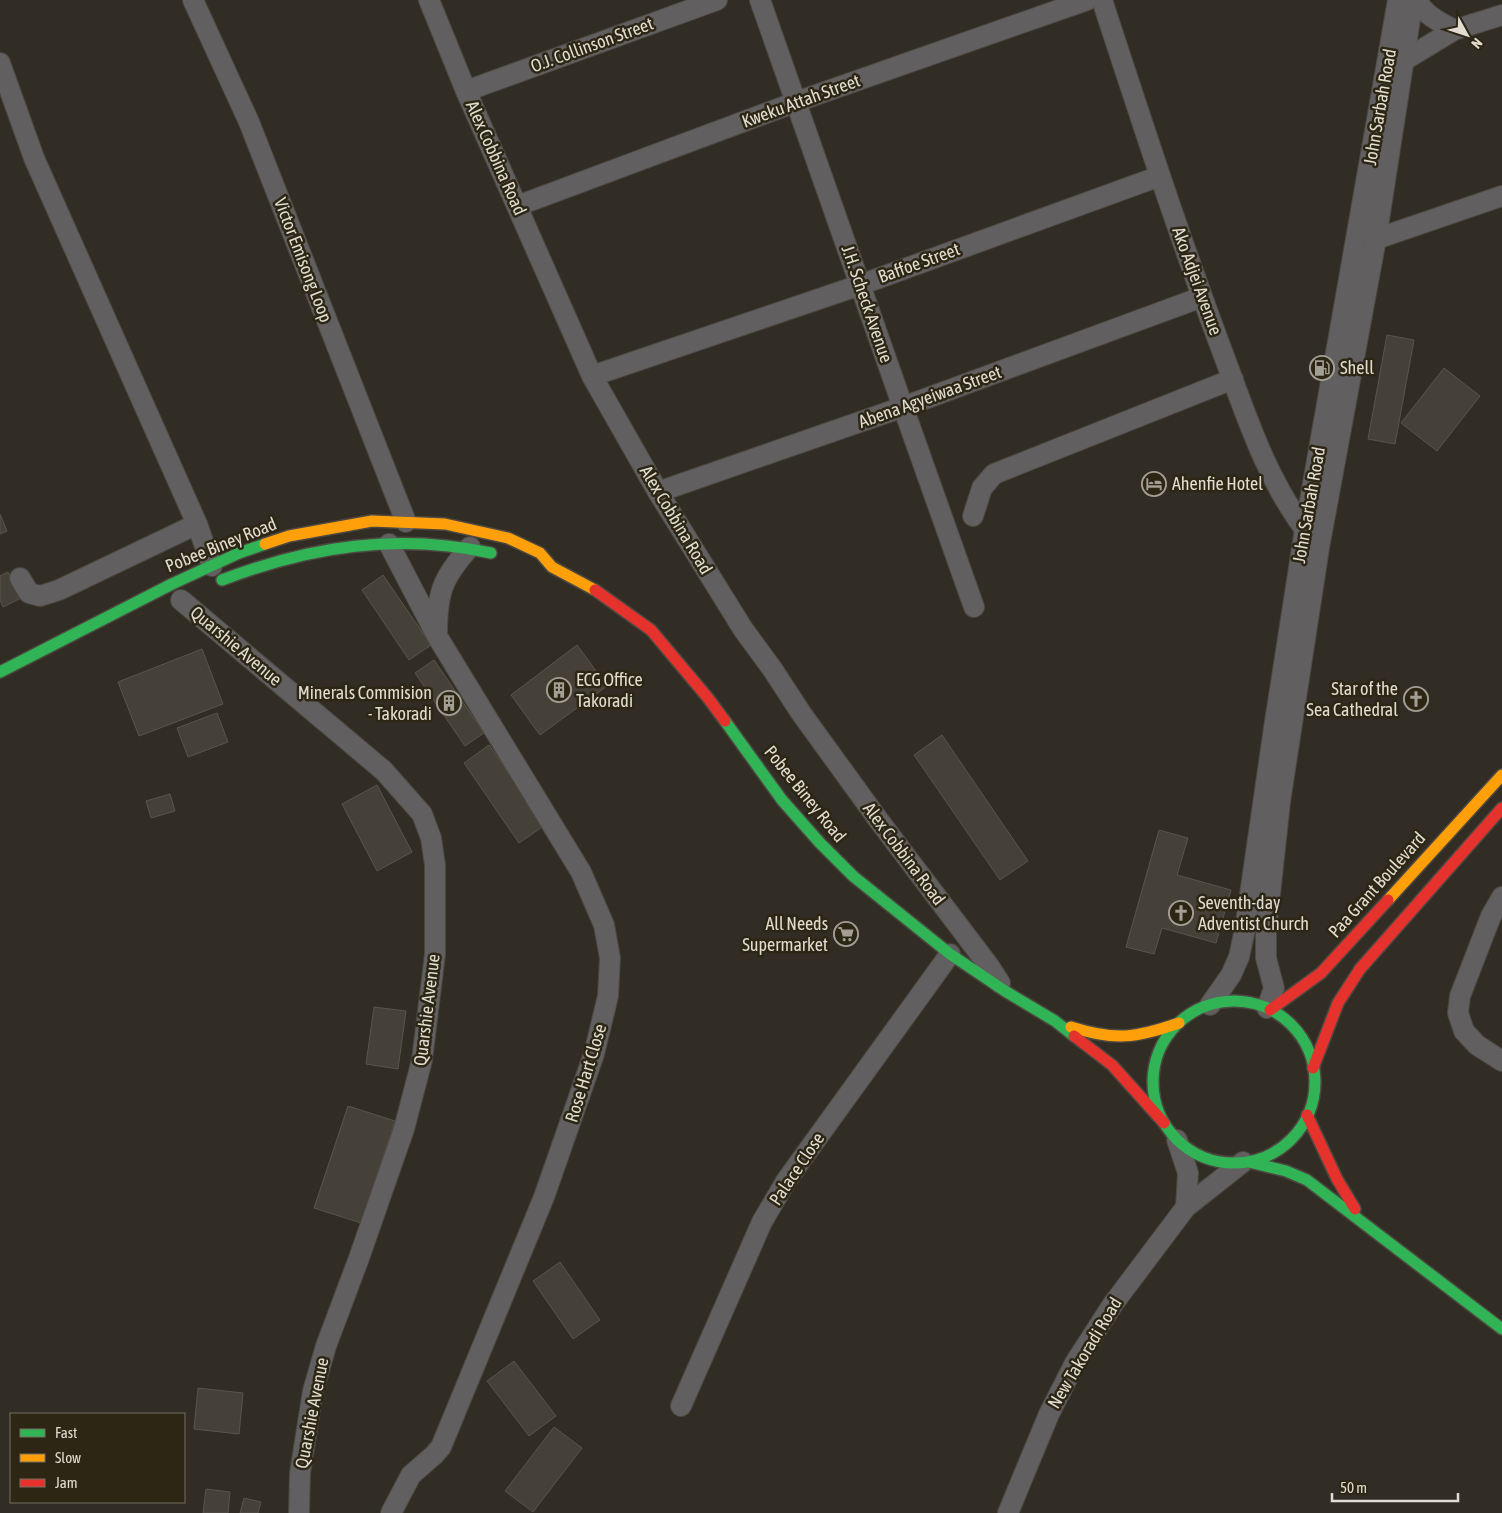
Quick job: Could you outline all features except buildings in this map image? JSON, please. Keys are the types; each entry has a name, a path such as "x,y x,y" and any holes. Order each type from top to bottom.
{"street":[{"name":"Victor Emisong Loop","path":"193,0 249,122 406,522"},
{"name":"Alex Cobbina Road","path":"429,0 466,91 592,376 658,492 743,629 774,670 801,713 880,822 989,966 1005,991"},
{"name":"O.J. Collinson Street","path":"466,91 717,0"},
{"name":"J.H. Scheck Avenue","path":"760,0 974,607"},
{"name":"Kweku Attah Street","path":"517,206 796,102 1087,0"},
{"name":"Ako Adjei Avenue","path":"1102,0 1202,297 1262,457 1279,489 1320,548"},
{"name":"John Sarbah Road","path":"1210,1005 1231,975 1239,956 1245,929 1305,529 1398,0"},
{"name":"John Sarbah Road","path":"1269,1009 1274,988 1266,958 1266,931 1280,802 1320,548 1376,239 1412,0"},
{"path":"1416,0 1420,7 1430,16 1454,30"},
{"path":"1403,61 1454,30 1502,15"},
{"path":"0,64 34,158 197,524 212,575"},
{"name":"Baffoe Street","path":"592,376 860,285 1160,176"},
{"path":"1376,239 1502,196"},
{"name":"Abena Agyeiwaa Street","path":"658,492 903,408 1202,297"},
{"path":"973,516 982,488 994,474 1232,379"},
{"name":"Pobee Biney Road","path":"212,575 239,553 289,536 372,521 445,524 508,538 540,553 552,567 589,586 651,630 708,698 782,800 820,843 853,876 950,954 1054,1021"},
{"path":"20,578 29,594 40,596 59,590 197,524"},
{"name":"Pobee Biney Road","path":"0,672 172,584 212,575 244,571 301,555 351,547 406,542 470,547 503,556"},
{"name":"Rose Hart Close","path":"389,544 437,636 581,872 604,925 610,958 608,996 594,1054 544,1197 441,1447 411,1475 391,1513"},
{"path":"437,636 437,610 442,589 452,567 470,547"},
{"name":"Pobee Biney Road","path":"534,567 552,567"},
{"name":"Quarshie Avenue","path":"181,600 384,771 422,814 431,838 435,865 435,954 422,1060 404,1129 326,1346 313,1391 300,1473 299,1513"},
{"name":"Paa Grant Boulevard","path":"1269,1009 1321,973 1502,775"},
{"path":"1313,1068 1338,1004 1345,990 1360,969 1502,808"},
{"path":"1502,897 1491,916 1460,996 1458,1013 1464,1031 1477,1045 1502,1061"},
{"name":"Palace Close","path":"681,1406 762,1222 786,1182 950,954"},
{"path":"1054,1021 1087,1033 1109,1038 1150,1034 1178,1023 1193,1012 1210,1005 1230,1001 1248,1002 1269,1009 1286,1020 1299,1034 1308,1050 1313,1068 1312,1100 1307,1115 1297,1131 1284,1145 1267,1155 1246,1162"},
{"path":"1054,1021 1112,1065 1177,1140 1191,1151 1208,1159 1225,1162 1246,1162 1286,1171 1306,1180 1502,1329"},
{"path":"1164,1123 1156,1107 1153,1089 1154,1071 1158,1053 1178,1023"},
{"path":"1307,1115 1347,1197 1366,1225"},
{"path":"1177,1140 1188,1173 1186,1206"},
{"name":"New Takoradi Road","path":"1008,1513 1049,1414 1075,1363 1113,1304 1186,1206 1246,1162"}],"traffic: fast":[{"path":"0,672 172,584 239,553 265,544"},
{"path":"222,580 288,559 321,551 355,546 422,544 491,553"},
{"path":"725,721 782,800 820,843 853,876 950,954 1005,991 1055,1021 1074,1036"},
{"path":"1234,1001 1250,1003 1265,1008 1279,1015 1291,1025 1301,1037 1308,1051 1313,1066 1315,1082 1313,1098 1308,1113 1301,1127 1291,1139 1279,1149 1265,1156 1250,1161 1234,1163 1218,1161 1203,1156 1189,1149 1177,1139 1167,1127 1160,1113 1155,1098 1153,1082 1155,1066 1160,1051 1167,1037 1177,1025 1189,1015 1203,1008 1218,1003 1234,1001"},
{"path":"1249,1162 1286,1171 1307,1180 1502,1329"}],"traffic: slow":[{"path":"265,544 289,536 372,521 445,524 508,538 540,553 552,567 595,590"},
{"path":"1388,900 1502,775"},
{"path":"1071,1027 1100,1034 1125,1036 1138,1035 1179,1023"}],"traffic: jam":[{"path":"595,590 651,630 725,721"},
{"path":"1313,1068 1338,1003 1360,969 1502,808"},
{"path":"1270,1010 1321,973 1388,900"},
{"path":"1074,1036 1112,1065 1164,1123"},
{"path":"1307,1115 1337,1179 1355,1209"}],"place":[{"name":"Shell","path":"1322,368"},
{"name":"Ahenfie Hotel","path":"1154,484"},
{"name":"ECG Office Takoradi","path":"559,690"},
{"name":"Star of the Sea Cathedral","path":"1416,699"},
{"name":"Minerals Commision - Takoradi","path":"449,703"},
{"name":"Seventh-day Adventist Church","path":"1181,913"},
{"name":"All Needs Supermarket","path":"846,934"}]}
